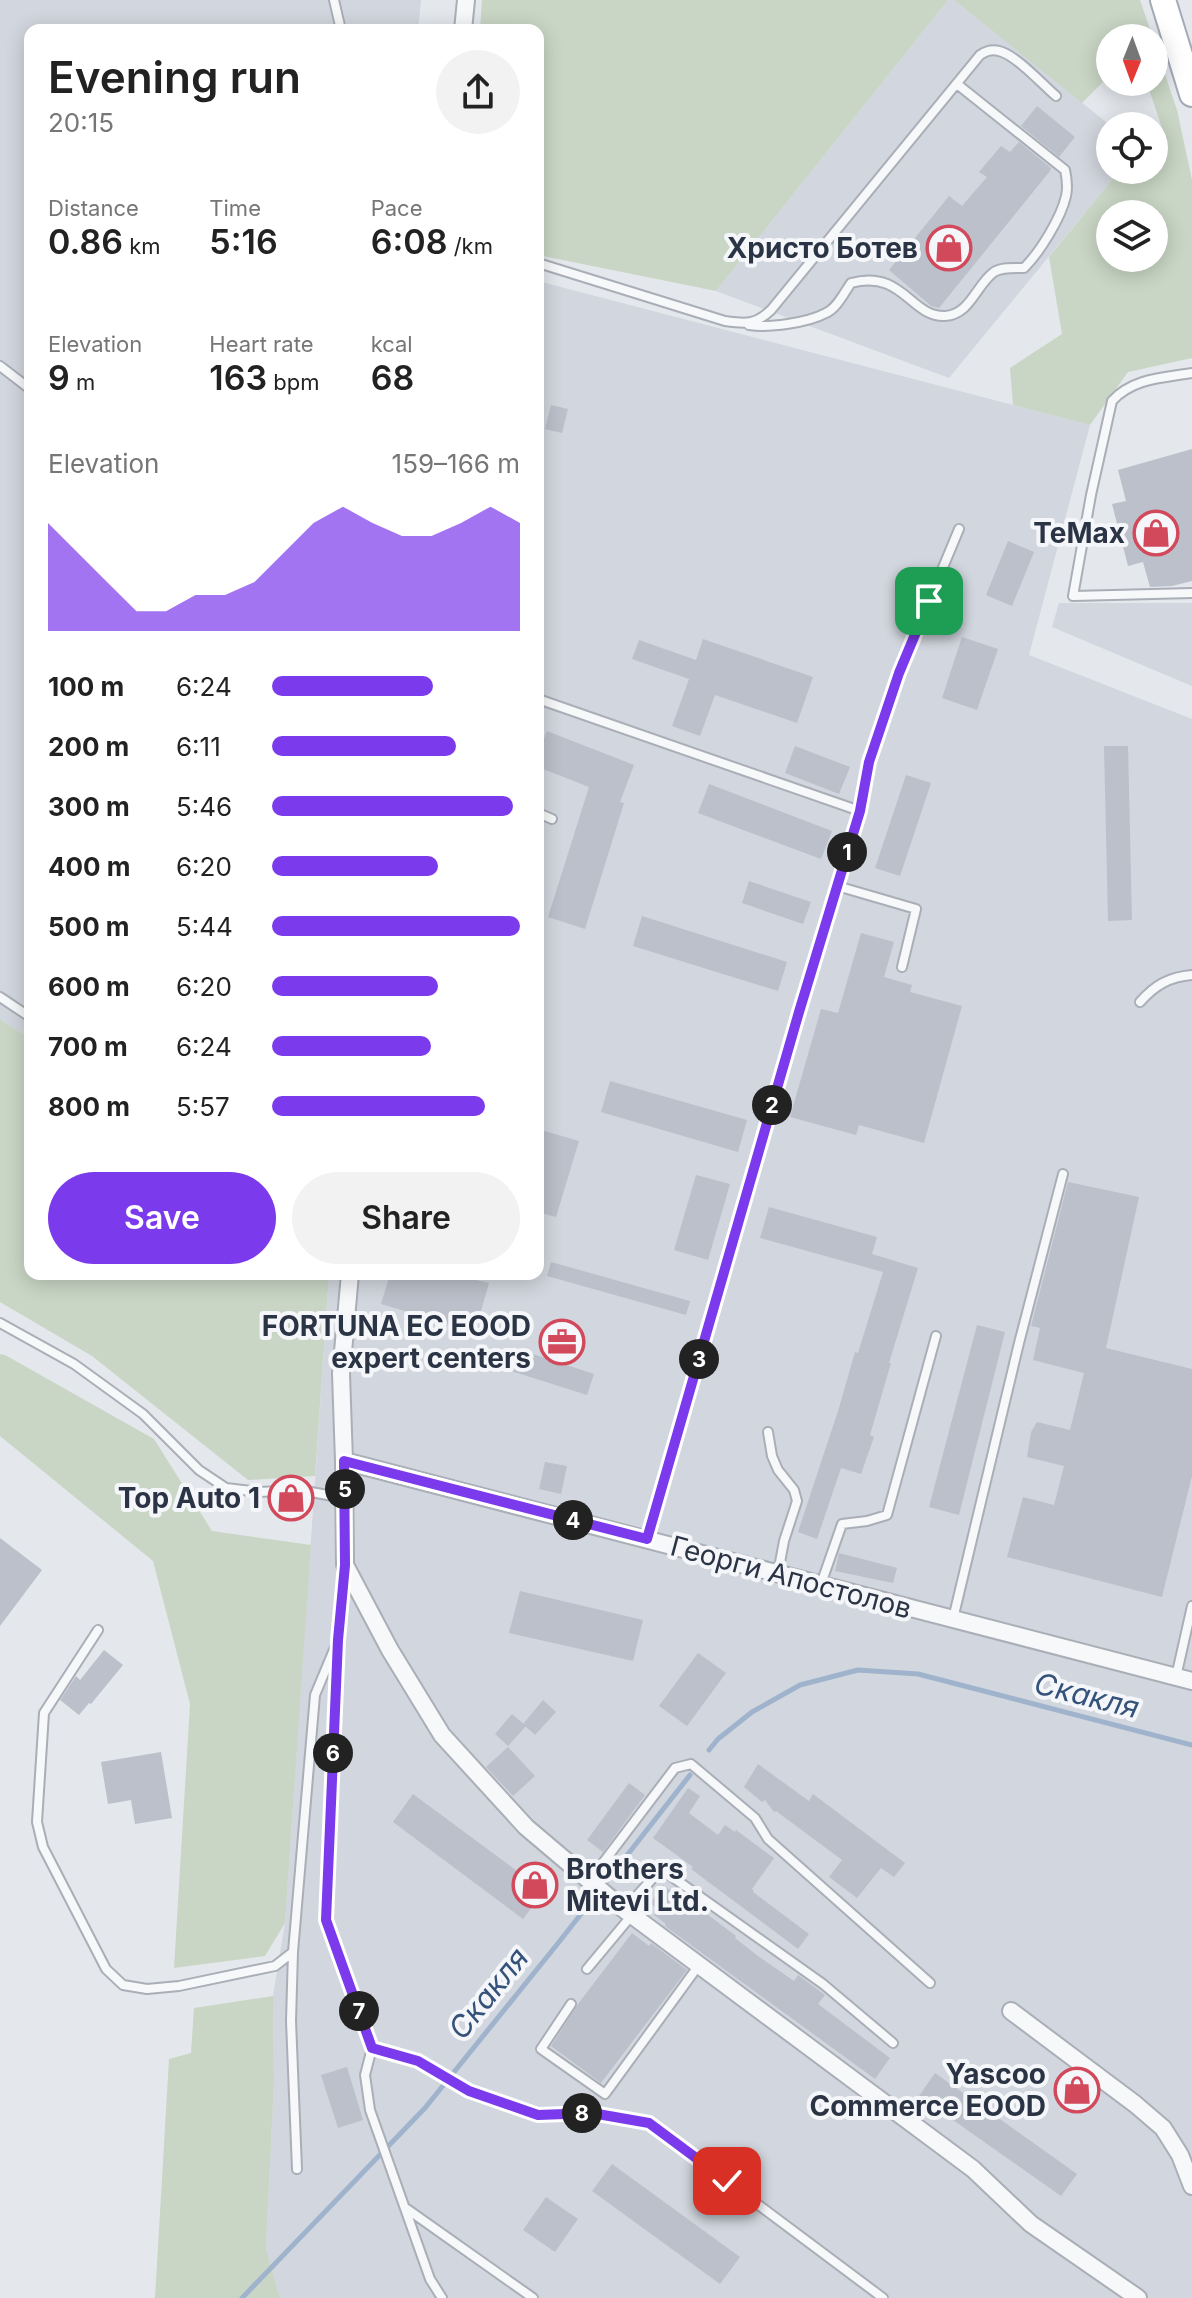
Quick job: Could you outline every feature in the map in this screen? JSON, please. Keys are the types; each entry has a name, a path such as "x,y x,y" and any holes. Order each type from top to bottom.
{"main road":[{"path":"1163,0 1192,94"}],"street":[{"path":"464,24 466,0"},
{"path":"349,1280 341,1374 345,1565 390,1650 442,1735 526,1827 628,1913 973,2169 1031,2224 1138,2298"},
{"name":"Георги Апостолов","path":"344,1461 1184,1679"},
{"path":"1011,2011 1163,2128 1180,2155 1192,2186"}],"lane":[{"path":"334,0 340,24"},
{"path":"744,324 760,320 771,310 980,55 988,50 1010,56 1056,96"},
{"path":"544,265 725,321 764,327 826,313 837,304 851,283 865,279 895,287 930,313 943,317 959,314 995,272 1024,268 1039,253 1066,199 1068,185 1065,170 957,84"},
{"path":"0,366 24,384"},
{"path":"1192,373 1135,383 1112,401 1073,596 1192,593"},
{"path":"647,1539 860,811 869,762 899,673 959,529"},
{"path":"544,701 860,811"},
{"path":"544,816 552,819"},
{"path":"837,886 916,909 902,967"},
{"path":"1140,1002 1156,985 1179,976 1192,975"},
{"path":"0,997 24,1013"},
{"path":"953,1619 1063,1174"},
{"path":"0,1323 74,1364 143,1414 199,1470 226,1488 259,1492 300,1490 345,1499"},
{"path":"821,1584 842,1524 887,1515 936,1336"},
{"path":"768,1432 772,1456 778,1470 794,1490 797,1501 778,1573"},
{"path":"345,1565 338,1640 326,1920 372,2048 365,2075 370,2110 430,2279 442,2298"},
{"path":"1184,1679 1192,1606"},
{"path":"98,1630 44,1713 37,1822 43,1847 106,1969 123,1985 147,1989 179,1986 275,1966 293,1952"},
{"path":"297,2169 291,2021 293,1952 315,1695 338,1640"},
{"path":"590,1881 675,1768 691,1764 755,1818 768,1839 930,1983"},
{"path":"587,1969 661,1869 823,1984 893,2043"},
{"path":"571,2004 541,2049 605,2094 699,1965"},
{"path":"372,2048 418,2061 469,2091 538,2115 592,2113 649,2123 883,2298"},
{"path":"407,2209 533,2298"}],"shaded area":[{"path":"0,0 421,0 419,24 24,24 24,1035 0,1019"},
{"path":"948,0 954,0 1096,114 1096,184 1108,184 949,378 716,291"},
{"path":"544,283 1090,425 1029,655 1192,719 1192,2298 280,2298 266,2248 274,2082 273,1996 285,1923 329,1280 544,1280"},
{"path":"1059,603 1192,603 1192,686 1052,627"}],"green space":[{"path":"482,0 948,0 716,291 544,256 544,24 480,24"},
{"path":"954,0 1140,0 1148,24 1096,24 1096,89 1082,103"},
{"path":"1168,83 1192,180 1192,358 1128,372 1090,425 1013,405 1010,368 1062,334 1049,257 1109,184 1168,184 1168,112 1157,112 1151,96 1168,96"},
{"path":"0,1019 24,1035 24,1280 329,1280 315,1476 248,1480 92,1356 0,1302"},
{"path":"0,1354 154,1439 212,1531 311,1545 285,1923 265,1956 174,1968 190,1704 153,1561 0,1436"},
{"path":"273,1996 274,2082 266,2248 280,2298 155,2298 169,2059 191,2053 194,2008"}],"building":[{"path":"1037,106 1075,137 1059,157 1021,126"},
{"path":"1019,142 1051,168 1050,171 939,308 931,306 889,270 949,196 962,206 987,177 979,172 1001,146 1010,152"},
{"path":"551,405 568,409 562,433 545,429"},
{"name":"TeMax","path":"1192,449 1192,581 1150,587 1143,562 1128,566 1112,504 1126,501 1118,470"},
{"path":"1008,541 1034,552 1012,606 986,595"},
{"path":"962,637 998,649 977,710 942,698"},
{"path":"703,639 813,677 797,723 715,695 700,736 672,726 689,679 632,659 639,640 696,660"},
{"path":"547,731 634,765 620,802 624,803 585,929 548,917 589,787 544,769"},
{"path":"795,746 850,767 839,794 785,773"},
{"path":"1104,746 1128,746 1132,920 1108,921"},
{"path":"906,775 931,783 900,876 875,868"},
{"path":"709,784 832,831 821,859 698,813"},
{"path":"749,881 811,902 803,924 742,903"},
{"path":"642,916 787,962 778,991 633,946"},
{"path":"861,933 894,942 884,977 912,985 910,992 962,1006 924,1143 859,1125 856,1135 790,1117 821,1009 838,1013"},
{"path":"610,1081 747,1120 738,1152 601,1112"},
{"path":"544,1131 579,1141 556,1217 544,1214"},
{"path":"696,1175 730,1184 708,1260 674,1250"},
{"path":"1068,1182 1139,1197 1106,1348 1192,1369 1192,1476 1162,1597 1007,1557 1023,1497 1054,1505 1064,1466 1027,1457 1031,1432 1037,1422 1070,1430 1084,1373 1033,1360 1040,1328 1031,1326"},
{"path":"769,1207 877,1237 872,1254 918,1268 870,1435 874,1437 861,1474 841,1468 817,1539 798,1532 883,1272 760,1238"},
{"path":"551,1262 690,1301 686,1315 547,1276"},
{"path":"388,1280 476,1280 489,1283 475,1332 381,1304"},
{"path":"977,1325 1005,1332 959,1515 929,1507"},
{"path":"515,1348 594,1374 587,1395 508,1370"},
{"path":"545,1462 567,1466 561,1494 539,1489"},
{"path":"0,1538 42,1570 0,1626"},
{"path":"839,1553 897,1568 893,1583 835,1571"},
{"path":"520,1591 643,1620 633,1661 509,1633"},
{"path":"104,1650 123,1665 79,1715 60,1700 76,1676 80,1680"},
{"path":"698,1653 726,1673 687,1726 659,1706"},
{"path":"543,1700 556,1712 535,1735 523,1724"},
{"path":"512,1714 526,1726 508,1746 495,1734"},
{"path":"508,1747 535,1776 513,1796 486,1767"},
{"path":"161,1752 172,1818 135,1824 131,1800 108,1804 101,1762"},
{"path":"758,1764 809,1801 813,1794 905,1863 894,1877 881,1868 857,1898 829,1877 842,1860 744,1787"},
{"path":"629,1783 645,1795 603,1852 587,1840"},
{"path":"688,1788 700,1796 689,1813 718,1835 725,1825 736,1830 774,1858 752,1889 809,1934 798,1949 653,1838"},
{"path":"413,1794 544,1891 523,1919 393,1822"},
{"path":"663,1885 673,1892 675,1890 794,1981 798,1975 825,1995 818,2004 890,2058 875,2079 665,1926 654,1915 658,1909 650,1903"},
{"path":"632,1933 687,1970 601,2083 551,2046 578,2004"},
{"path":"347,2067 363,2120 338,2128 321,2075"},
{"path":"935,2073 1077,2174 1061,2196 919,2096"},
{"path":"612,2164 740,2257 720,2284 592,2191"},
{"path":"546,2197 578,2219 555,2252 523,2230"}],"waterway":[{"name":"Скакля","path":"709,1750 752,1712 800,1685 858,1670 918,1674 1192,1745"},
{"name":"Скакля","path":"242,2298 425,2108 690,1775"}],"place":[{"name":"Христо Ботев","path":"949,248"},
{"name":"TeMax","path":"1156,533"},
{"name":"FORTUNA EC EOOD expert centers","path":"562,1342"},
{"name":"Top Auto 1","path":"291,1498"},
{"name":"Brothers Mitevi Ltd.","path":"535,1885"},
{"name":"Yascoo Commerce EOOD","path":"1077,2090"}],"route":[{"path":"727,2181 649,2123 592,2113 538,2115 469,2091 418,2061 372,2048 326,1920 338,1640 345,1565 344,1461 647,1539 860,811 869,762 899,673 929,601"}]}
